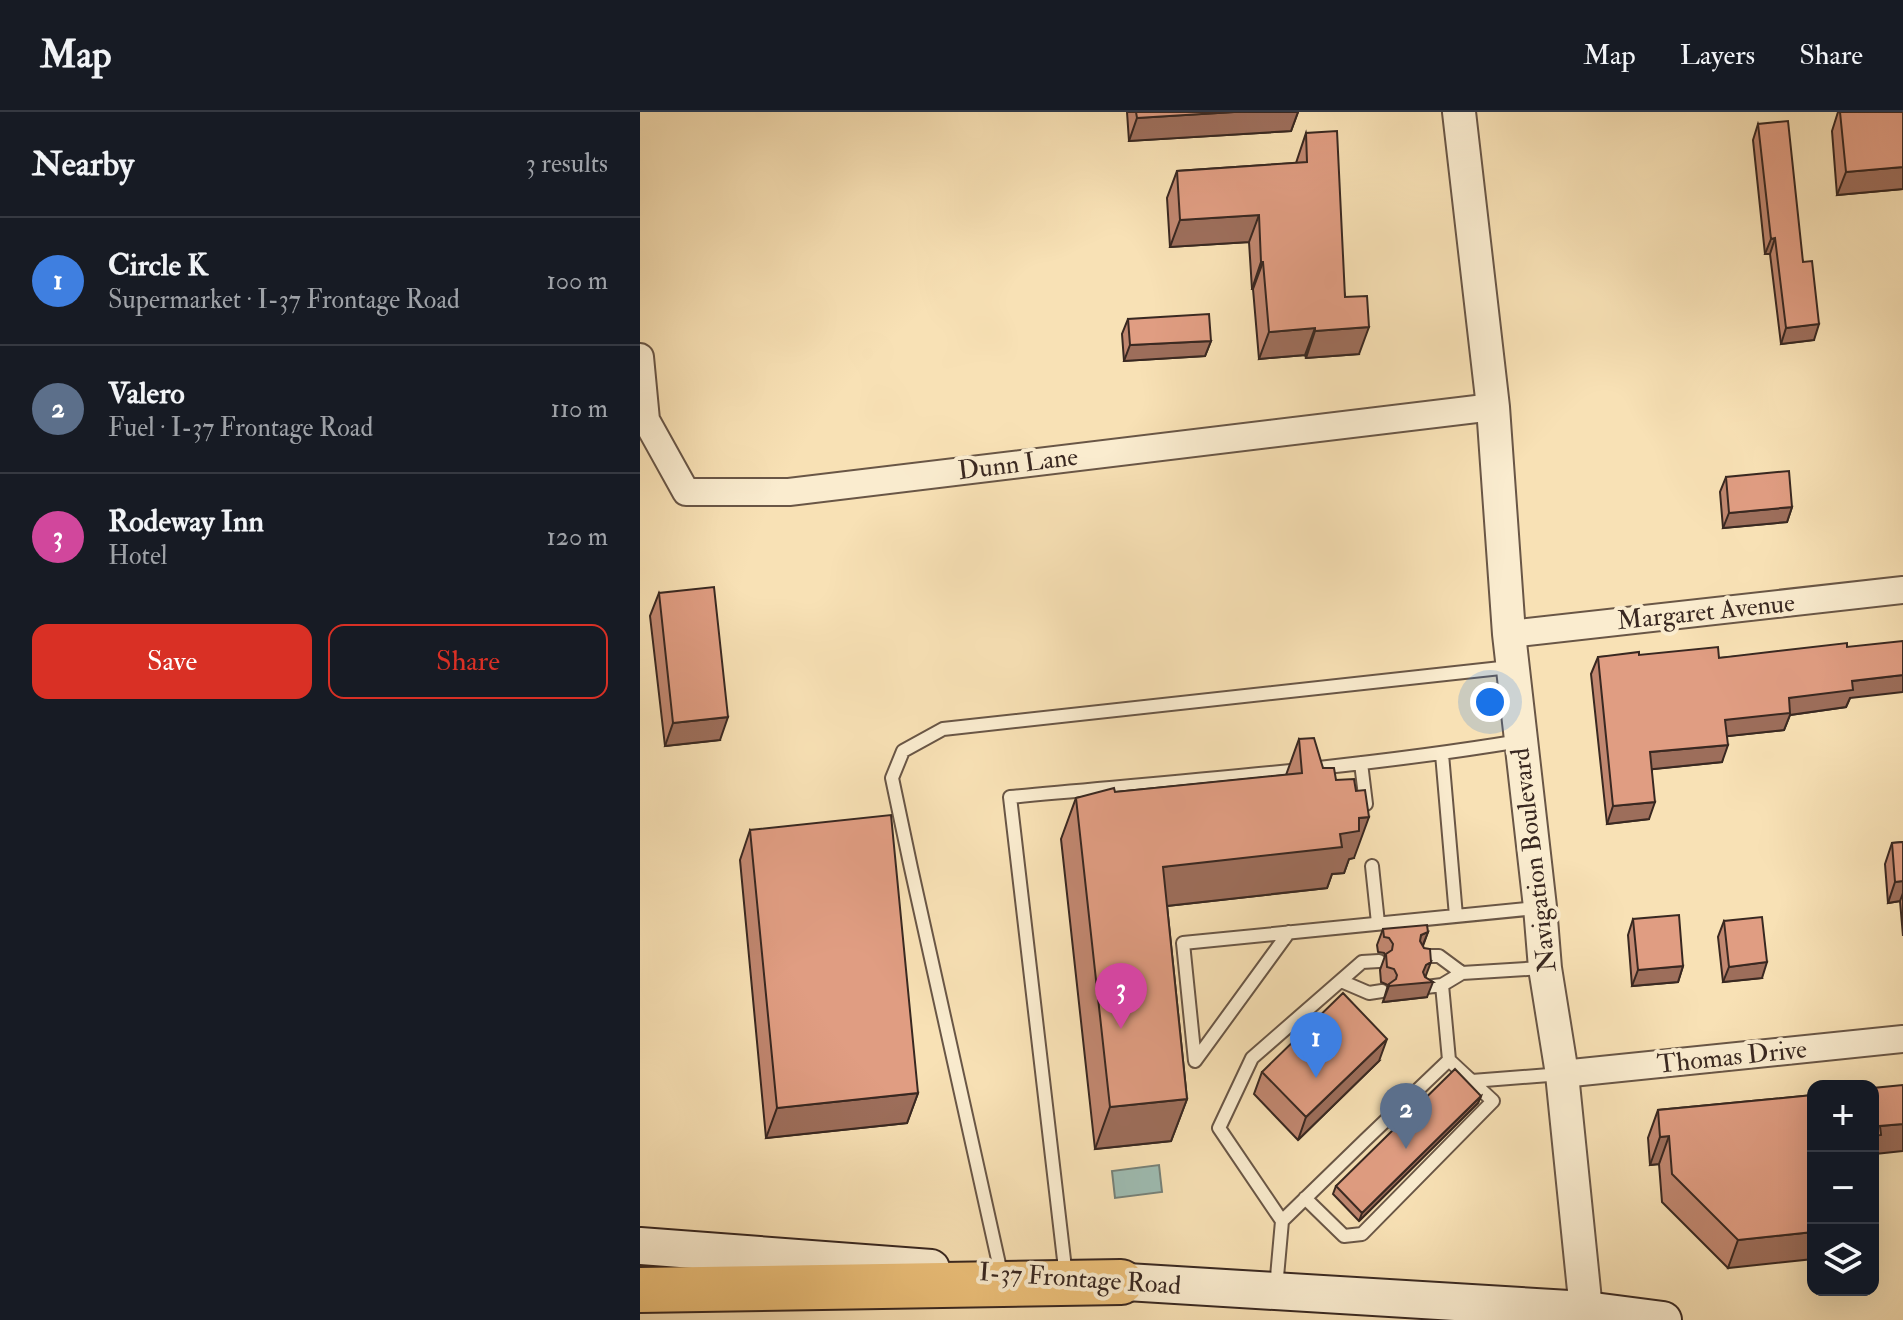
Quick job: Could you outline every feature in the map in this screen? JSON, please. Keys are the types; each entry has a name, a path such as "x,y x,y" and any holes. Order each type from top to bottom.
{"highway":[{"path":"640,1290 1121,1282"}],"main road":[{"name":"I-37 Frontage Road","path":"640,1246 1663,1320"}],"street":[{"name":"Navigation Boulevard","path":"1459,112 1493,407 1520,741 1545,968 1562,1074 1587,1315"},
{"name":"Dunn Lane","path":"640,357 646,420 686,492 789,492 1493,407"},
{"name":"Margaret Avenue","path":"1509,634 1903,590"},
{"name":"Thomas Drive","path":"1562,1074 1903,1039"}],"lane":[{"path":"1001,1273 892,778 903,751 943,729 1513,667"},
{"path":"1067,1278 1010,797 1361,763 1520,741"},
{"path":"1442,754 1456,916"},
{"path":"1361,763 1368,819"},
{"path":"1372,866 1378,923"},
{"path":"1289,932 1195,1061 1183,943 1289,932 1378,923 1456,916 1540,907"},
{"path":"1423,956 1439,956 1462,973"},
{"path":"1276,1292 1282,1221 1219,1128 1252,1058 1362,962 1379,961"},
{"path":"1426,987 1442,985 1462,973 1545,968"},
{"path":"1341,981 1369,993 1382,991"},
{"path":"1305,1198 1344,1236 1362,1234 1386,1201 1456,1132 1493,1101 1449,1060 1442,985"},
{"path":"1282,1221 1449,1060"},
{"path":"1472,1081 1562,1074"},
{"path":"1416,1092 1427,1102"},
{"path":"1392,1115 1403,1126"},
{"path":"1370,1137 1381,1147"},
{"path":"1346,1159 1357,1170"}],"water":[{"path":"1159,1165 1162,1192 1115,1198 1112,1171"}],"building":[{"path":"1136,112 1234,112 1137,118"},
{"path":"1840,112 1903,112 1903,167 1846,172"},
{"path":"1788,121 1803,262 1812,261 1819,324 1786,328 1775,238 1771,239 1758,124"},
{"path":"1337,131 1345,297 1367,296 1369,327 1269,332 1259,215 1180,220 1177,171 1307,162 1306,133"},
{"path":"1209,314 1211,341 1130,345 1128,319"},
{"path":"1789,471 1792,507 1729,513 1726,477"},
{"path":"714,587 728,717 673,723 659,593"},
{"path":"1903,641 1903,675 1852,681 1853,690 1789,698 1790,713 1725,720 1728,745 1650,752 1655,802 1613,806 1598,657 1718,647 1719,658 1847,643 1847,647"},
{"path":"1314,738 1323,768 1334,768 1336,780 1354,779 1356,791 1365,790 1369,817 1359,818 1359,831 1340,834 1342,847 1163,867 1187,1099 1110,1107 1076,798 1114,788 1115,792 1302,773 1299,739"},
{"path":"891,815 918,1093 777,1108 750,830"},
{"path":"1903,842 1903,881 1895,882 1892,843"},
{"path":"1679,915 1683,966 1638,970 1633,919"},
{"path":"1762,917 1767,962 1729,967 1724,921"},
{"path":"1427,925 1428,932 1421,935 1420,941 1424,948 1430,949 1431,962 1423,972 1433,982 1389,986 1397,975 1394,969 1387,967 1386,954 1392,950 1393,944 1384,937 1383,929"},
{"path":"1343,993 1387,1039 1306,1117 1262,1072"},
{"path":"1455,1069 1481,1096 1362,1213 1336,1186"},
{"path":"1903,1085 1903,1124 1880,1126 1879,1135 1879,1087"},
{"path":"1807,1096 1807,1233 1738,1240 1672,1174 1669,1136 1660,1137 1658,1110"}],"place":[{"name":"Rodeway Inn","path":"1121,1029"},
{"name":"Circle K","path":"1316,1078"},
{"name":"Valero","path":"1406,1149"}]}
